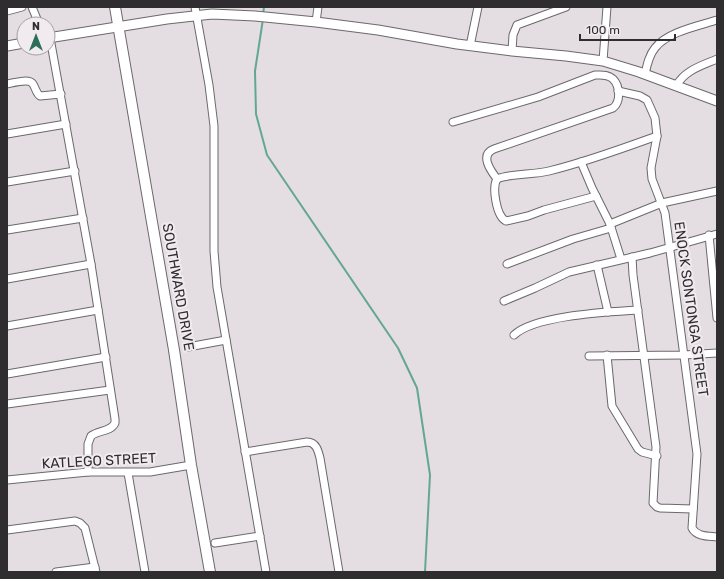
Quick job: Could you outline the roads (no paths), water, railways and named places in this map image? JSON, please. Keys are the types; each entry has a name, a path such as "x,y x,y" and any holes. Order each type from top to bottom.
{"main road":[{"name":"SOUTHWARD DRIVE","path":"115,7 174,350 191,465 210,572"}],"street":[{"path":"7,10 22,7"},
{"path":"316,22 318,7"},
{"path":"470,46 478,7"},
{"path":"512,52 513,35 517,25 566,7"},
{"path":"603,61 607,7"},
{"path":"196,11 210,91 214,126 214,251 217,287 266,572"},
{"path":"56,37 119,27 196,11 255,16 316,22 512,52 566,56 603,61 645,74 717,101"},
{"path":"645,74 652,52 660,43 672,35 717,20"},
{"path":"53,56 91,264 115,423 111,428 91,436 88,444 88,472"},
{"path":"676,86 680,79 688,71 717,59"},
{"path":"453,122 538,97 594,75 604,75 613,79 616,83 618,91 618,102 608,110 490,150 486,155 490,168 497,179"},
{"path":"7,84 29,81 33,84 40,96 61,94"},
{"name":"ENOCK SONTONGA STREET","path":"618,91 640,96 647,100 654,118 658,136 652,168 652,179 656,194 662,204 665,214 697,454 692,528 699,535 717,537"},
{"path":"7,134 66,124"},
{"path":"596,196 506,221 501,218 494,187 497,179 503,177 540,173 581,162 658,136"},
{"path":"581,162 610,226 621,259"},
{"path":"7,182 75,171"},
{"path":"507,264 610,226 662,204 717,191"},
{"path":"7,230 83,218"},
{"path":"504,301 569,272 670,248 713,234 717,318"},
{"path":"632,257 643,354 656,441 654,505 660,508 693,509"},
{"path":"7,278 91,264"},
{"path":"597,265 608,312"},
{"path":"7,326 98,310"},
{"path":"514,335 523,329 546,321 571,316 638,310"},
{"path":"188,346 226,340"},
{"path":"590,356 643,354 684,355 717,353"},
{"path":"606,356 611,401 614,412 638,449 642,452 656,456"},
{"path":"7,374 106,357"},
{"path":"7,404 110,390"},
{"path":"245,452 307,442 314,444 320,458 339,572"},
{"name":"KATLEGO STREET","path":"7,480 88,472 150,472 191,465"},
{"path":"128,473 145,572"},
{"path":"7,530 69,522 80,523 85,528 95,569 56,572"},
{"path":"215,543 260,536"}],"waterway":[{"path":"263,14 264,7"},
{"path":"263,19 255,71 256,114 267,155 398,348 417,388 430,475 425,572"}]}
